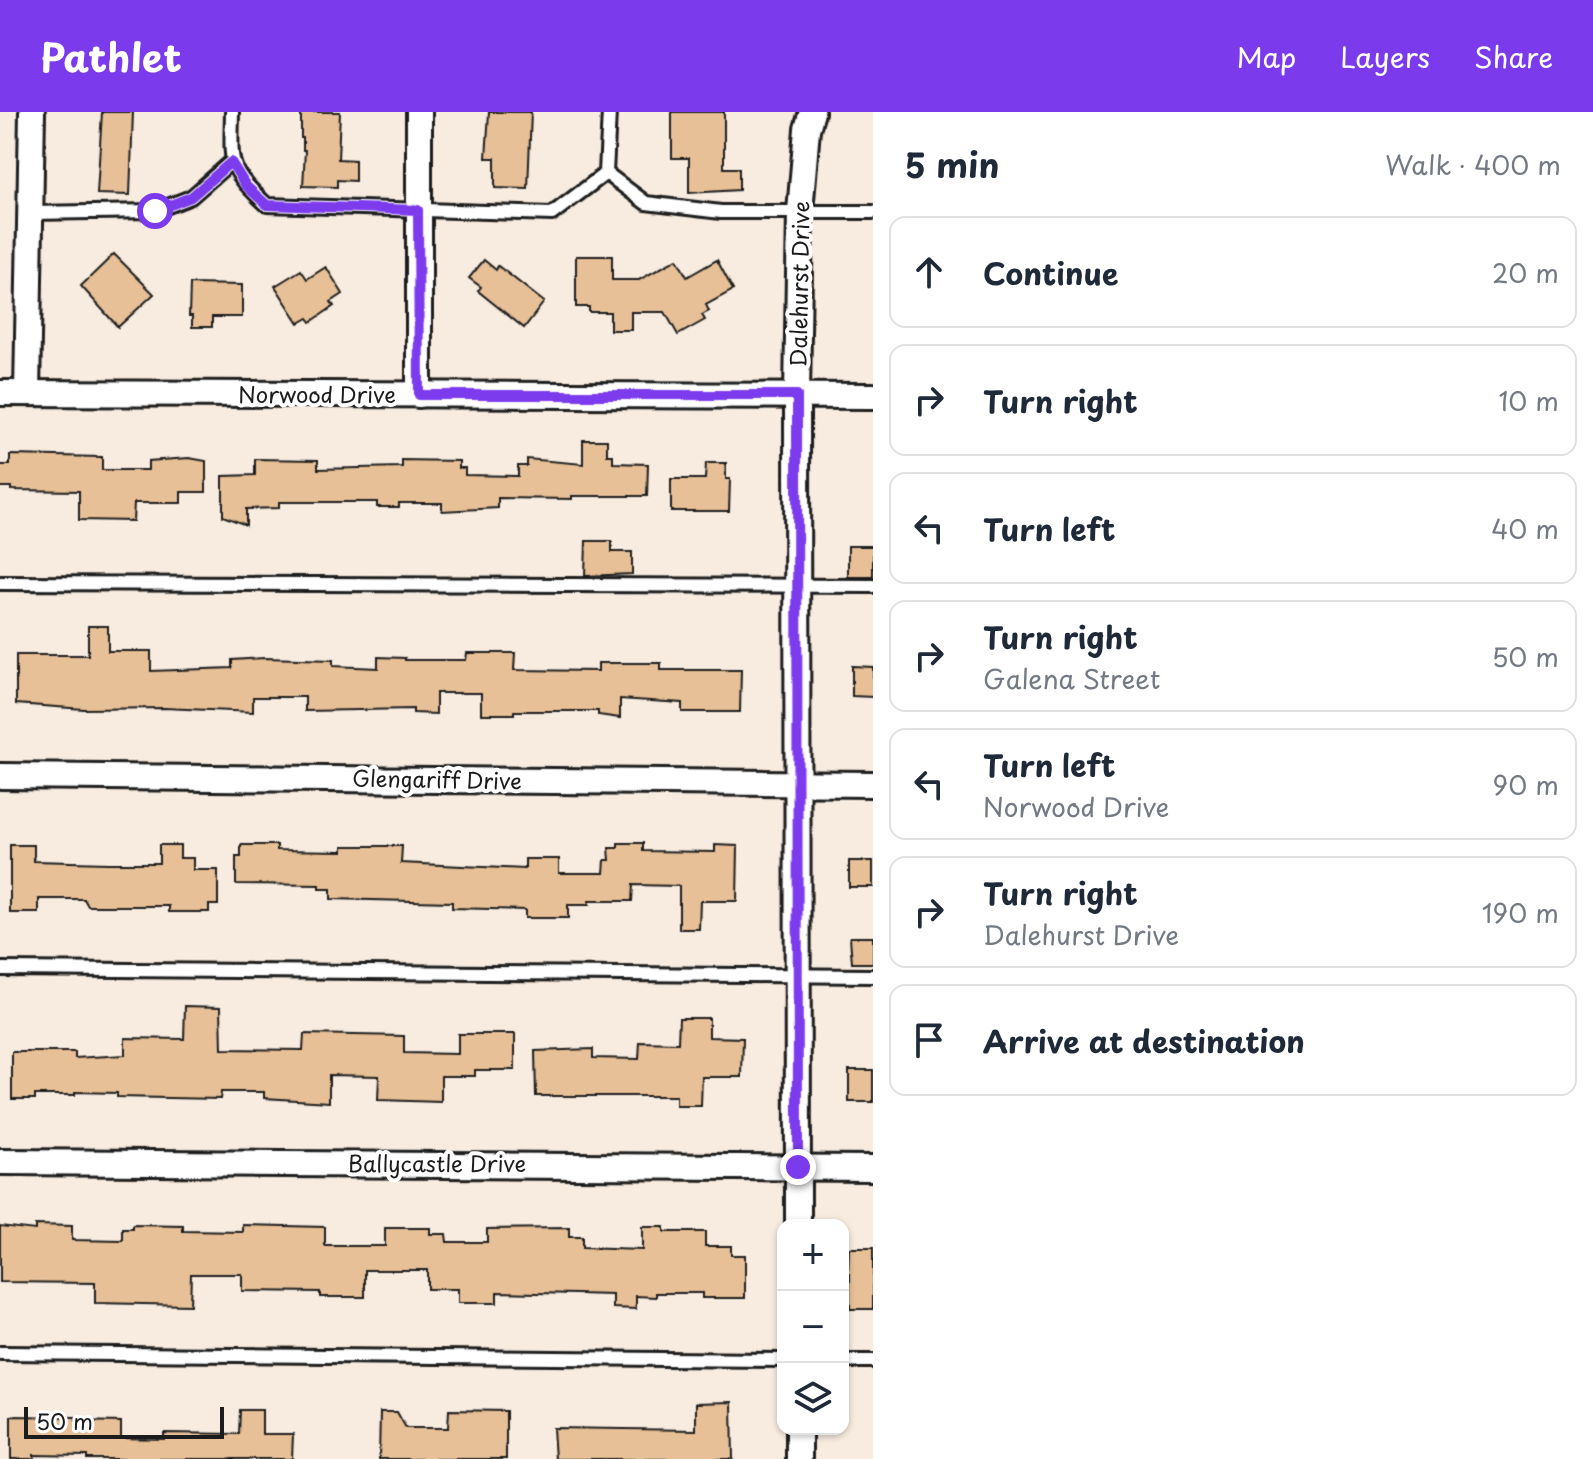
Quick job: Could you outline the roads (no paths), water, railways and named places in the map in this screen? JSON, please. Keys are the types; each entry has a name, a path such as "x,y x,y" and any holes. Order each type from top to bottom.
{"street":[{"path":"27,393 32,112"},
{"path":"419,112 419,395"},
{"name":"Dalehurst Drive","path":"798,1219 797,395 800,212 807,129 812,112"},
{"name":"Norwood Drive","path":"0,393 873,396"},
{"name":"Glengariff Drive","path":"0,776 873,784"},
{"name":"Ballycastle Drive","path":"0,1162 873,1168"},
{"path":"799,1435 799,1459"}],"lane":[{"path":"232,112 231,162 246,186 267,205 552,214 606,173 609,112"},
{"path":"30,213 155,211 191,197 231,162"},
{"path":"606,173 646,203 721,212 873,212"},
{"path":"0,583 873,586"},
{"path":"0,969 873,976"},
{"path":"0,1353 777,1360"},
{"path":"849,1361 873,1361"}]}
